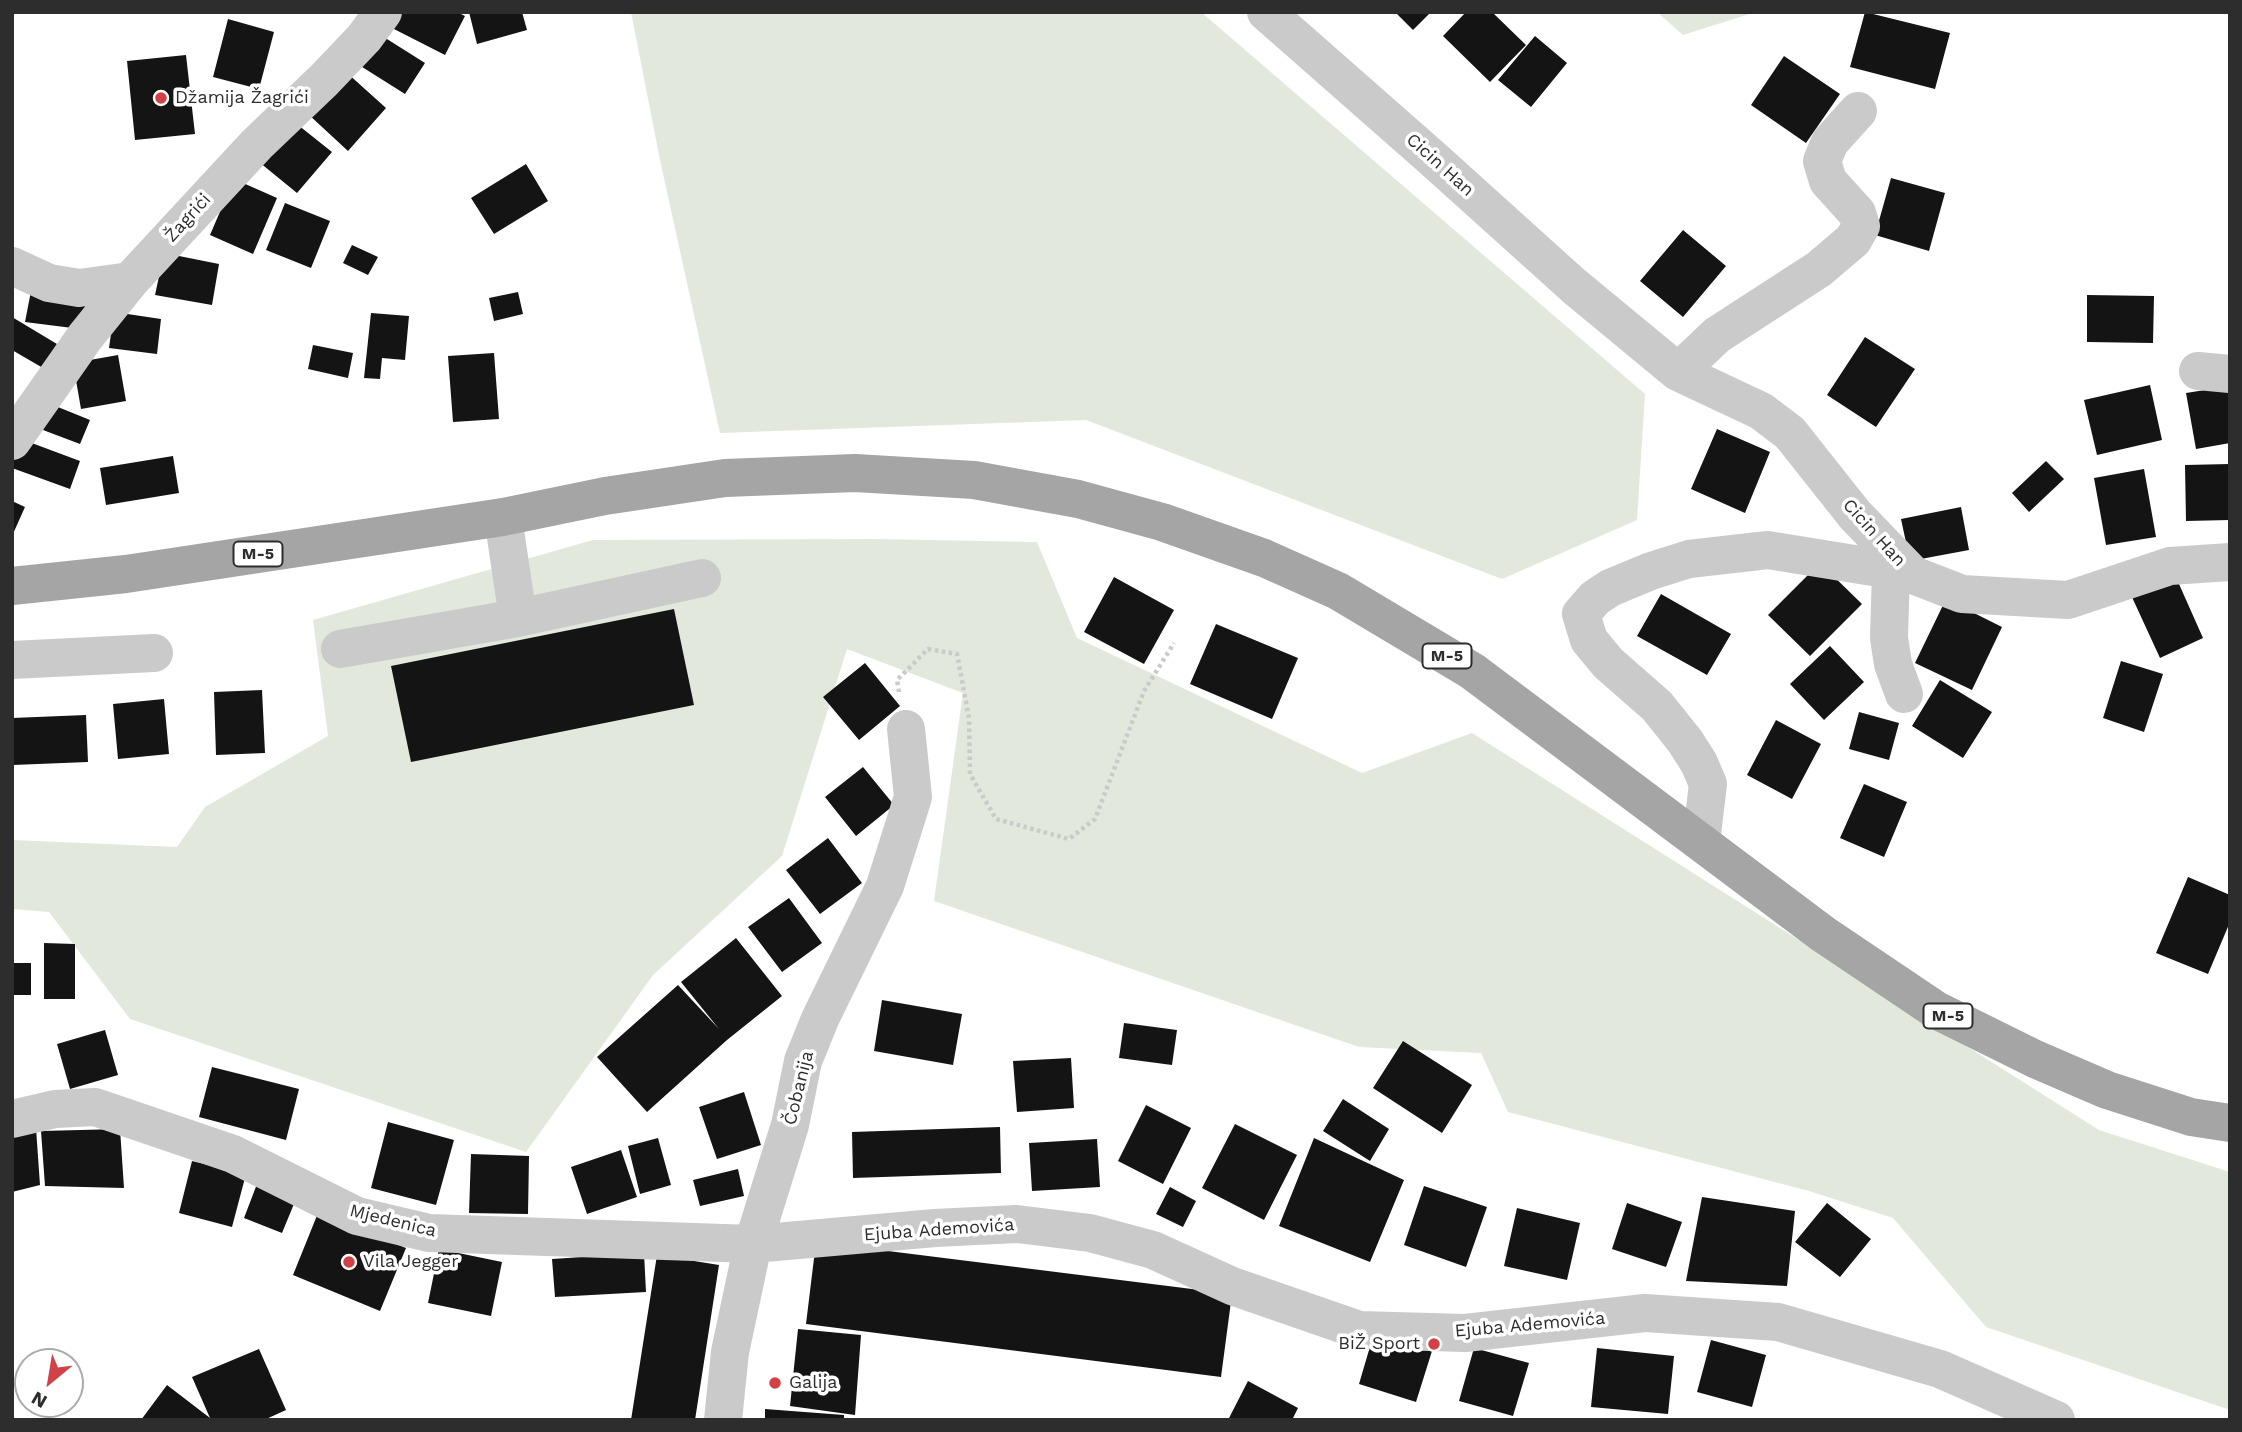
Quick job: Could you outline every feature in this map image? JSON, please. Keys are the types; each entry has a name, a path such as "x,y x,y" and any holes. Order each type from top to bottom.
{"main road":[{"name":"M-5","path":"12,586 125,574 503,517 605,496 725,478 855,473 974,480 1078,499 1162,522 1264,558 1338,591 1472,671 1823,934 1936,1010 2035,1059 2107,1090 2191,1116 2230,1124"}],"street":[{"name":"Žagrići","path":"12,441 85,337 130,281 257,144 348,55 383,12"},
{"name":"Cicin Han","path":"1266,12 1574,286 1678,372 1761,411 1790,433 1902,573 1962,594 2068,600 2170,566 2230,562"},
{"path":"1678,372 1717,335 1819,269 1853,240 1861,226 1857,213 1828,181 1822,161 1830,142 1858,111"},
{"path":"12,266 49,283 79,288 130,281"},
{"path":"503,517 518,618"},
{"path":"1701,842 1708,784 1699,763 1657,706 1608,663 1589,640 1581,614 1595,598 1610,588 1689,559 1768,550 1902,573 1889,638 1893,664 1904,694"},
{"path":"340,649 518,618 702,578"},
{"path":"12,660 154,653"},
{"name":"Čobanija","path":"723,1420 730,1352 753,1244 790,1125 803,1061 820,1019 886,886 913,797 905,729"},
{"name":"Mjedenica","path":"12,1119 55,1109 95,1107 233,1154 357,1216 429,1233 753,1244"},
{"name":"Ejuba Ademovića","path":"753,1244 935,1228 1017,1224 1090,1233 1153,1250 1232,1286 1359,1330 1465,1333 1645,1313 1778,1322 1940,1369 2056,1420"}],"path":[{"path":"905,729 897,680 928,649 957,654 969,718 970,774 996,819 1069,839 1095,819 1144,691 1174,643"}],"shaded area":[{"path":"631,12 1201,12 1645,394 1637,520 1502,579 1086,420 720,433 660,160"},
{"path":"1657,12 1756,12 1683,35"},
{"path":"874,539 1037,542 1077,638 1362,773 1472,733 2099,1130 2230,1172 2230,1410 1986,1327 1893,1218 1809,1191 1508,1112 1481,1053 1359,1047 934,901 963,693 847,649 782,856 653,975 526,1152 130,1019 49,912 12,909 12,840 177,847 205,807 328,736 313,620 593,540"}],"building":[{"path":"399,12 457,12 465,16 445,55 392,28"},
{"path":"469,12 522,12 527,30 477,44"},
{"path":"1395,12 1431,12 1413,30"},
{"path":"1466,12 1492,12 1526,45 1490,82 1443,36"},
{"path":"1865,12 1950,33 1935,89 1850,67"},
{"path":"228,19 274,32 259,89 213,77"},
{"path":"379,34 425,63 405,94 359,65"},
{"path":"1535,36 1567,63 1531,107 1498,80"},
{"name":"Džamija Žagrići","path":"186,55 195,134 135,140 127,61"},
{"path":"1784,56 1840,94 1806,143 1751,105"},
{"path":"346,72 386,108 348,151 308,114"},
{"path":"293,121 332,152 297,193 259,162"},
{"path":"526,164 548,201 494,234 471,198"},
{"path":"1891,178 1945,193 1929,251 1875,235"},
{"path":"234,179 277,198 253,254 210,235"},
{"path":"285,203 330,221 311,268 266,250"},
{"path":"1683,230 1726,266 1683,317 1640,281"},
{"path":"352,245 378,257 368,275 343,263"},
{"path":"164,253 219,264 212,305 155,295"},
{"path":"31,291 92,296 88,330 25,322"},
{"path":"518,292 523,314 494,321 489,298"},
{"path":"2087,295 2154,296 2153,343 2087,342"},
{"path":"114,312 161,319 157,354 109,348"},
{"path":"371,313 409,316 405,360 382,358 380,379 364,378"},
{"path":"12,317 57,344 43,368 12,350"},
{"path":"1865,337 1915,369 1876,427 1827,395"},
{"path":"313,345 353,353 348,378 308,369"},
{"path":"494,353 499,419 453,422 448,356"},
{"path":"118,355 126,401 81,409 73,363"},
{"path":"2150,385 2162,440 2097,455 2084,400"},
{"path":"2230,386 2230,443 2196,449 2186,393"},
{"path":"53,405 90,420 80,444 43,430"},
{"path":"1717,429 1770,452 1745,513 1691,489"},
{"path":"21,439 80,461 70,489 12,468"},
{"path":"173,456 179,493 106,505 100,468"},
{"path":"2046,461 2064,479 2029,512 2012,493"},
{"path":"2230,464 2230,520 2186,521 2185,465"},
{"path":"2144,469 2156,537 2106,545 2094,478"},
{"path":"12,501 25,507 12,536"},
{"path":"1961,507 1969,550 1910,561 1901,519"},
{"path":"1820,563 1862,604 1810,656 1768,615"},
{"path":"2175,575 2203,638 2160,658 2131,595"},
{"path":"1114,577 1174,610 1144,664 1084,632"},
{"path":"1661,594 1731,634 1707,675 1637,636"},
{"path":"1946,599 2002,627 1972,690 1915,663"},
{"path":"674,609 694,705 411,762 391,666"},
{"path":"1216,624 1298,658 1272,719 1190,684"},
{"path":"1830,646 1864,682 1824,720 1790,684"},
{"path":"2121,661 2163,674 2144,732 2103,718"},
{"path":"865,663 900,706 859,740 823,697"},
{"path":"1940,680 1992,712 1963,758 1912,726"},
{"path":"262,690 265,753 216,755 214,692"},
{"path":"164,699 169,754 118,759 113,704"},
{"path":"1859,712 1899,723 1889,760 1849,749"},
{"path":"86,715 88,762 13,765 12,718"},
{"path":"1776,720 1821,744 1792,799 1747,775"},
{"path":"863,767 894,805 856,836 825,797"},
{"path":"1864,784 1907,802 1884,857 1840,838"},
{"path":"828,838 862,883 820,914 786,870"},
{"path":"2188,877 2230,895 2230,922 2208,974 2156,953"},
{"path":"789,898 822,943 782,972 748,927"},
{"path":"736,938 782,996 727,1040 647,1112 597,1057 678,985 719,1029 681,982"},
{"path":"44,943 75,944 75,999 44,999"},
{"path":"12,963 31,963 31,995 12,995"},
{"path":"882,1000 962,1014 953,1065 874,1051"},
{"path":"1124,1023 1177,1030 1172,1065 1119,1058"},
{"path":"105,1030 118,1075 70,1089 57,1044"},
{"path":"1403,1041 1472,1085 1442,1133 1373,1088"},
{"path":"1071,1058 1074,1108 1017,1112 1013,1061"},
{"path":"212,1067 299,1089 286,1140 199,1117"},
{"path":"744,1092 761,1145 717,1159 699,1107"},
{"path":"1343,1099 1389,1129 1370,1161 1323,1131"},
{"path":"1146,1105 1191,1128 1163,1184 1118,1161"},
{"path":"388,1122 454,1140 436,1205 371,1188"},
{"path":"1235,1124 1297,1155 1264,1220 1202,1188"},
{"path":"1000,1127 1001,1173 853,1178 852,1132"},
{"path":"36,1128 40,1185 12,1192 12,1133"},
{"path":"120,1129 124,1188 45,1186 41,1131"},
{"path":"658,1138 671,1185 640,1194 628,1146"},
{"path":"1314,1138 1404,1180 1370,1262 1279,1226"},
{"path":"1097,1139 1100,1187 1032,1191 1029,1143"},
{"path":"621,1150 637,1197 587,1214 571,1167"},
{"path":"471,1154 529,1156 528,1214 469,1213"},
{"path":"192,1161 246,1174 232,1227 179,1213"},
{"path":"738,1169 744,1196 700,1206 693,1180"},
{"path":"257,1184 296,1199 282,1233 244,1218"},
{"path":"1424,1186 1487,1207 1466,1267 1404,1245"},
{"path":"1170,1187 1196,1201 1183,1227 1156,1214"},
{"path":"1702,1197 1795,1211 1787,1286 1686,1281"},
{"path":"1627,1203 1682,1222 1666,1267 1612,1249"},
{"path":"1827,1203 1871,1239 1840,1277 1795,1242"},
{"path":"1517,1208 1580,1223 1567,1280 1504,1266"},
{"name":"Vila Jegger","path":"318,1213 406,1248 380,1311 293,1275"},
{"path":"816,1242 1232,1294 1221,1377 806,1324"},
{"path":"439,1249 502,1262 491,1316 428,1303"},
{"path":"644,1253 646,1292 555,1297 552,1259"},
{"path":"657,1255 719,1265 695,1420 631,1420"},
{"path":"798,1329 861,1335 855,1415 790,1406"},
{"path":"1374,1333 1432,1351 1416,1402 1359,1384"},
{"path":"1711,1340 1766,1355 1752,1407 1697,1392"},
{"path":"1474,1348 1529,1363 1513,1416 1459,1401"},
{"path":"1597,1348 1674,1356 1668,1414 1591,1407"},
{"path":"259,1349 286,1410 264,1420 141,1420 167,1385 210,1418 192,1377"},
{"path":"1248,1381 1298,1408 1292,1420 1228,1420"},
{"path":"765,1409 844,1415 844,1420 765,1420"}],"place":[{"name":"Džamija Žagrići","path":"161,98"},
{"name":"Vila Jegger","path":"349,1262"},
{"name":"BiŽ Sport","path":"1434,1344"},
{"name":"Galija","path":"775,1383"}]}
